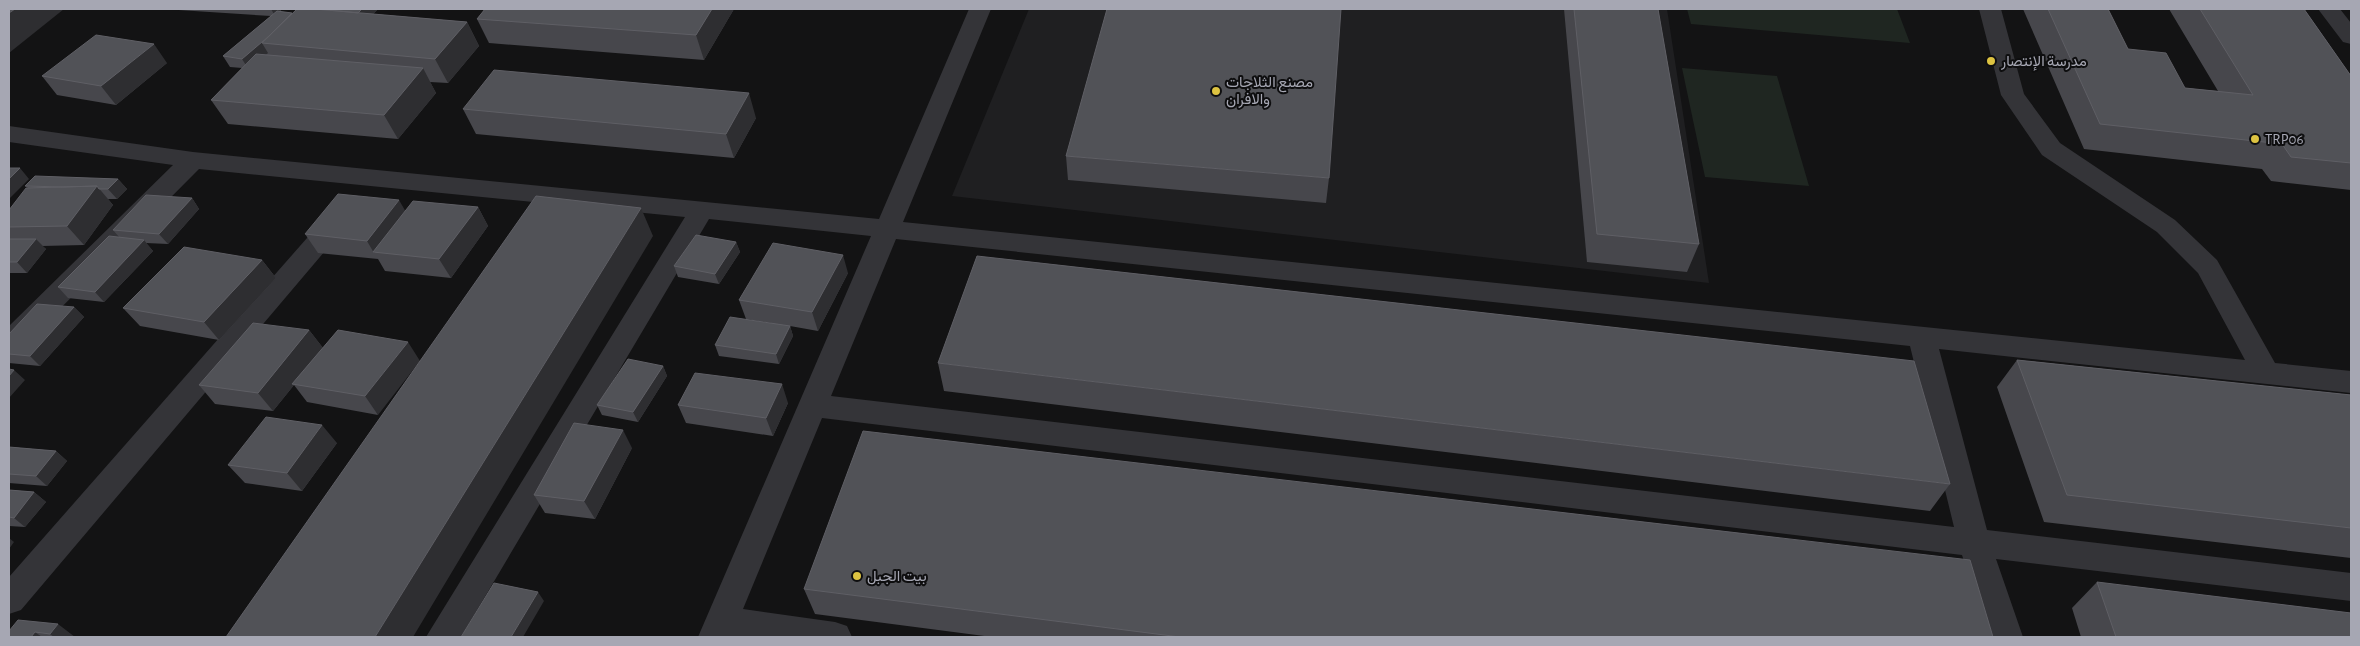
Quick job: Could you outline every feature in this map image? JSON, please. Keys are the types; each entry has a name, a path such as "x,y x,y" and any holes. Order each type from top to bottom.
{"street":[{"path":"835,637 718,629 980,9"},
{"path":"1990,9 2012,95 2051,150 2166,226 2208,268 2266,373"},
{"path":"2329,9 2351,37"},
{"path":"13,138 193,160 551,194 2351,382"},
{"path":"9,343 193,160"},
{"path":"9,600 374,178"},
{"path":"534,218 551,194"},
{"path":"443,637 701,211"},
{"path":"1922,337 1974,542 2006,637"},
{"path":"812,405 2351,587"}],"shaded area":[{"path":"1029,9 1667,9 1709,283 952,196"},
{"path":"1687,9 1897,9 1910,43 1691,24"},
{"path":"1682,68 1777,76 1809,186 1705,177"}],"building":[{"path":"297,9 467,22 435,59 262,43"},
{"path":"320,9 362,9 358,13"},
{"path":"485,9 712,9 696,35 477,19"},
{"path":"1107,9 1341,9 1329,178 1066,156"},
{"path":"1574,9 1658,9 1699,244 1597,234"},
{"path":"2048,9 2108,9 2128,49 2166,53 2185,88 2253,95 2200,9 2304,9 2351,76 2351,163 2291,157 2282,144 2100,124"},
{"path":"277,11 292,13 242,59 223,56"},
{"path":"96,35 154,44 101,86 42,76"},
{"path":"256,54 423,68 384,115 211,100"},
{"path":"494,70 749,93 726,134 463,109"},
{"path":"9,168 20,168 9,179"},
{"path":"35,176 118,179 108,189 99,189 97,186 25,186"},
{"path":"97,186 67,226 9,227 9,210 26,188"},
{"path":"338,194 399,200 367,241 305,234"},
{"path":"146,195 192,198 159,234 113,230"},
{"path":"536,196 641,208 375,637 226,637"},
{"path":"413,201 478,207 439,259 373,252"},
{"path":"696,235 736,242 715,274 674,266"},
{"path":"109,236 144,240 95,292 58,287"},
{"path":"9,239 36,239 17,262 9,262"},
{"path":"773,243 843,255 812,312 739,300"},
{"path":"184,247 262,260 204,322 123,308"},
{"path":"977,256 1914,361 1950,484 938,363"},
{"path":"37,304 74,307 30,356 9,354 9,334"},
{"path":"730,317 790,326 776,354 715,345"},
{"path":"253,323 309,330 258,393 199,385"},
{"path":"338,330 408,342 365,396 292,384"},
{"path":"628,359 663,366 633,412 597,405"},
{"path":"2017,360 2351,395 2351,528 2067,495"},
{"path":"9,369 14,370 9,376"},
{"path":"695,373 782,384 766,418 678,405"},
{"path":"266,417 322,425 287,473 228,465"},
{"path":"574,423 623,430 584,501 534,495"},
{"path":"863,431 1970,560 1993,637 1180,637 804,589"},
{"path":"9,447 56,451 36,476 9,474"},
{"path":"9,490 34,492 14,518 9,517"},
{"path":"2097,582 2351,613 2351,637 2116,637"},
{"path":"494,583 538,592 511,637 461,637"},
{"path":"18,620 58,624 50,634 35,632 31,637 9,637 9,631"}],"place":[{"name":"مدرسة الإنتصار","path":"1991,61"},
{"name":"مصنع الثلاجات والافران","path":"1216,91"},
{"name":"TRP06","path":"2255,139"},
{"name":"بيت الجبل","path":"857,576"}]}
